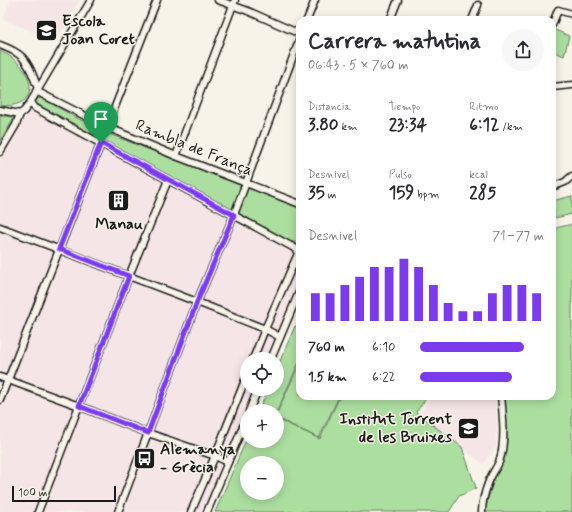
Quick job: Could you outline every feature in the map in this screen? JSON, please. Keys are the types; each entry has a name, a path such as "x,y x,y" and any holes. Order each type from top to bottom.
{"street":[{"path":"0,152 16,125 20,114 30,103 91,0"},
{"path":"107,127 157,0"},
{"path":"218,0 234,3 296,32"},
{"path":"309,16 315,0"},
{"path":"392,16 398,0"},
{"path":"176,156 234,3"},
{"path":"474,16 478,5"},
{"path":"556,16 558,10 572,14"},
{"path":"0,44 12,50 22,58 34,79 37,90"},
{"path":"118,512 197,302 234,215 296,49"},
{"path":"556,87 572,85"},
{"name":"Rambla de França","path":"37,90 107,127 176,156 296,202"},
{"name":"Rambla de França","path":"30,103 36,108 168,180 296,248"},
{"path":"0,110 20,114"},
{"path":"0,400 101,143"},
{"path":"556,185 565,182 572,176"},
{"path":"38,512 129,276 168,180"},
{"path":"0,227 197,302 265,329 280,337"},
{"path":"256,352 296,259"},
{"path":"274,352 296,299"},
{"path":"0,377 148,433 216,456 228,462"},
{"path":"191,512 216,456 240,393"},
{"path":"482,512 488,482 499,462 503,428 501,400"},
{"path":"207,512 240,434"}],"shaded area":[{"name":"Escola Joan Coret","path":"11,0 80,0 56,42 3,19"},
{"path":"32,106 296,248 296,299 274,352 240,352 240,396 255,396 251,404 240,404 240,434 205,512 0,512 0,160"},
{"name":"Institut Torrent de les Bruixes","path":"430,400 496,400 498,434 495,434 497,446 483,464 419,414"}],"green space":[{"path":"556,30 569,36 564,56 556,53"},
{"path":"0,51 11,57 20,65 30,84 29,93 25,100 15,105 0,106"},
{"path":"41,98 99,130 296,206 296,241 291,242 39,105 36,102 37,99"},
{"path":"0,116 15,116 0,142"},
{"path":"572,196 572,214 556,218 556,200"},
{"path":"572,224 572,512 485,512 488,498 506,444 503,400 556,400 556,228"},
{"path":"295,326 296,326 296,369 284,395 284,352"},
{"path":"296,372 296,400 337,400 319,438 284,421 284,404 281,404"},
{"path":"265,396 284,396 280,404 262,404"},
{"path":"338,400 425,400 416,412 462,447 476,488 459,496 449,512 215,512 243,448 284,448 284,422 320,439"}],"place":[{"name":"Escola Joan Coret","path":"46,30"},
{"name":"Manau","path":"119,200"},
{"name":"Institut Torrent de les Bruixes","path":"468,428"},
{"name":"Alemanya - Grècia","path":"145,458"}],"route":[{"path":"101,143 234,215 197,302 148,433 79,406 129,276 59,249 101,143"}]}
